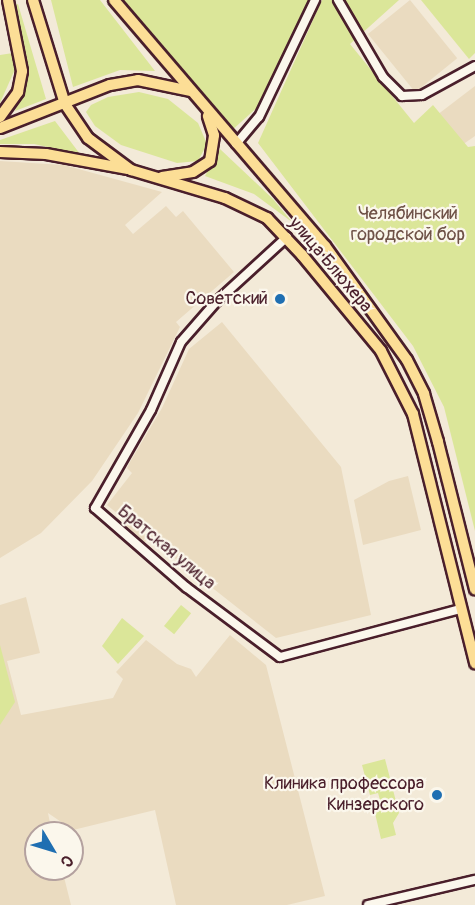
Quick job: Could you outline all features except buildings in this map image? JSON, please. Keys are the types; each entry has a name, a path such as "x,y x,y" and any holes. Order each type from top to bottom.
{"main road":[{"path":"0,117 18,92 22,71 8,0"},
{"name":"улица Блюхера","path":"114,0 325,246 407,360 424,394 475,589"},
{"name":"улица Блюхера","path":"36,3 65,104 88,138 131,170 253,209 287,237 381,351 400,382 413,414 475,663"},
{"path":"0,128 110,85 138,80 190,91"},
{"path":"158,178 193,172 210,160 214,135 206,110"},
{"path":"0,152 46,154 131,170"}],"street":[{"path":"236,144 259,117 315,0"},
{"path":"338,0 383,77 402,96 422,95 475,66"},
{"name":"Братская улица","path":"287,237 216,302 181,342 151,410 95,508 195,595 280,657 461,609"},
{"path":"368,905 475,880"}],"shaded area":[{"path":"410,0 457,58 415,92 368,34"},
{"path":"475,86 475,136 462,145 437,115"},
{"path":"0,161 64,165 162,192 125,225 133,234 166,206 176,217 183,211 234,272 176,322 180,327 138,413 92,481 41,533 0,558"},
{"path":"222,322 341,467 371,615 276,638 149,538 144,543 122,525 124,519 107,505 132,473 127,468 162,408 189,349"},
{"path":"408,476 421,530 363,545 354,500 389,481"},
{"path":"26,597 40,653 7,661 21,715 113,698 123,679 116,672 146,640 177,664 191,669 196,677 230,635 266,665 325,896 287,905 176,905 155,810 84,827 84,821 60,821 48,813 50,821 24,821 24,881 65,881 71,905 0,905 0,605"}],"green space":[{"path":"51,0 100,0 155,71 120,70 73,87"},
{"path":"122,0 314,0 279,78 260,105 230,132"},
{"name":"Челябинский городской бор","path":"322,0 399,0 350,44 414,123 433,105 468,147 475,146 475,531 444,407 413,346 258,143"},
{"path":"421,0 475,0 475,53 469,59"},
{"path":"18,4 46,99 15,111 29,73 15,5"},
{"path":"13,53 16,67 0,103 0,55"},
{"path":"139,92 168,99 198,123 207,144 198,161 177,163 121,145 95,126 86,112 91,105 108,97"},
{"path":"55,121 80,154 34,144 0,144 0,140"},
{"path":"220,149 273,199 292,222 254,194 205,176"},
{"path":"181,605 191,613 174,634 164,626"},
{"path":"122,618 144,636 118,664 102,646"},
{"path":"0,645 15,702 0,725"},
{"path":"385,759 399,813 393,823 396,835 381,839 374,809 382,807 378,793 370,795 362,765"}],"place":[{"name":"Советский","path":"280,299"},
{"name":"Клиника профессора Кинзерского","path":"437,795"}]}
